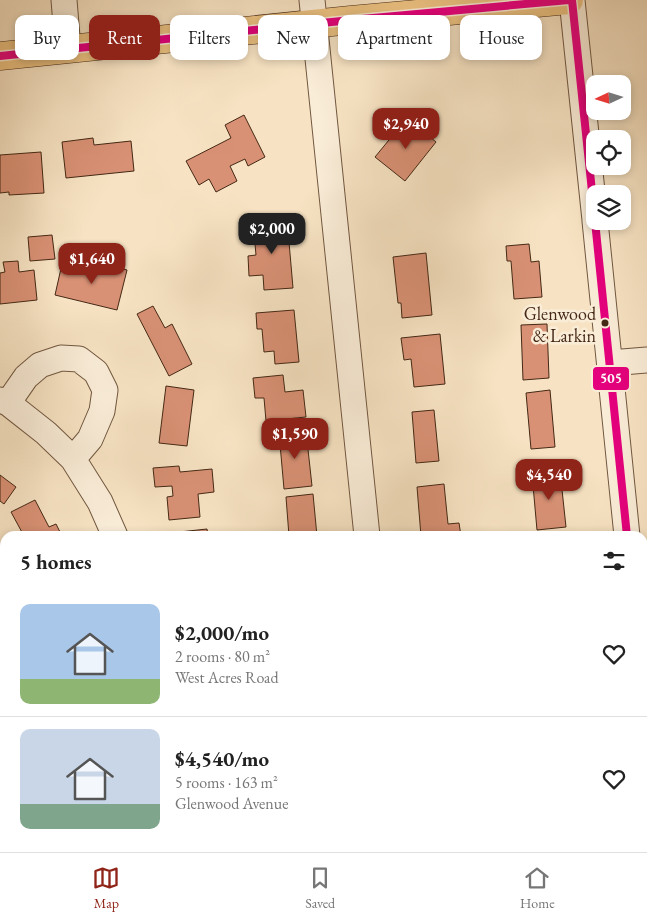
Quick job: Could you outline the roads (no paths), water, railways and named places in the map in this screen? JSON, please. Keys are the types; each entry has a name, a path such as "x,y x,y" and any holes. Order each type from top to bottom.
{"main road":[{"path":"79,47 313,12 571,0"},
{"path":"0,56 15,54"}],"street":[{"path":"64,0 65,15"},
{"path":"571,0 591,185"},
{"path":"313,12 366,531"},
{"path":"596,230 627,531"},
{"path":"74,458 90,439 102,411 104,390 96,372 79,359 61,358 40,365 26,377 4,402 74,458 100,502 113,531"},
{"path":"610,363 647,360"}],"place":[{"name":"Glenwood & Larkin","path":"605,323"}]}
